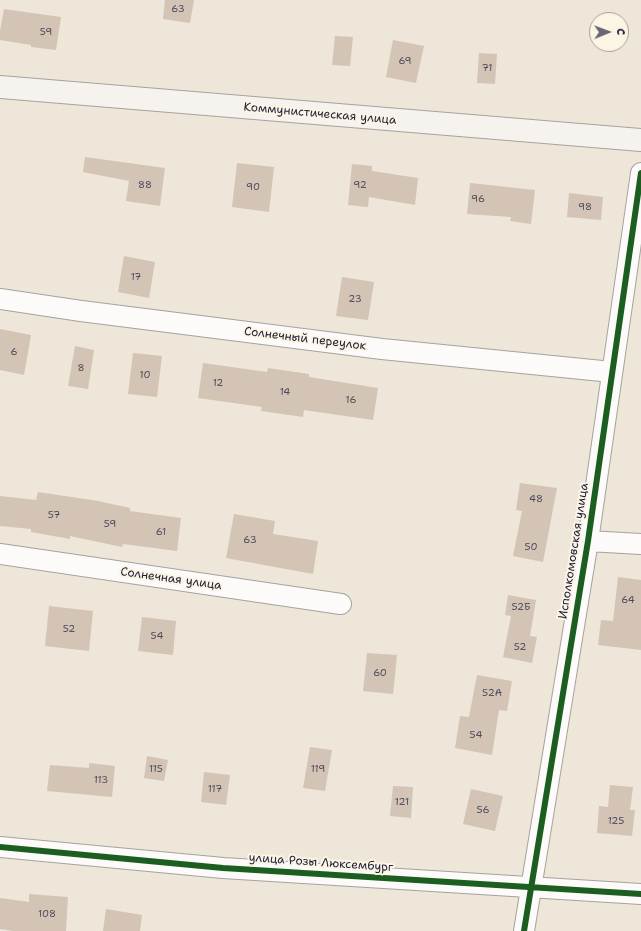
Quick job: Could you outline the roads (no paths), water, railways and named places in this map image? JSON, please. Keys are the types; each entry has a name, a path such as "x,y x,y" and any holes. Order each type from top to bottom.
{"main road":[{"name":"Коммунистическая улица","path":"0,88 641,140"}],"street":[{"name":"Исполкомовская улица","path":"524,931 588,541 641,173"},
{"name":"Солнечный переулок","path":"0,299 81,311 382,349 612,372"},
{"path":"588,541 641,544"},
{"name":"Солнечная улица","path":"0,554 341,604"},
{"name":"улица Розы Люксембург","path":"0,847 223,868 641,894"}]}
